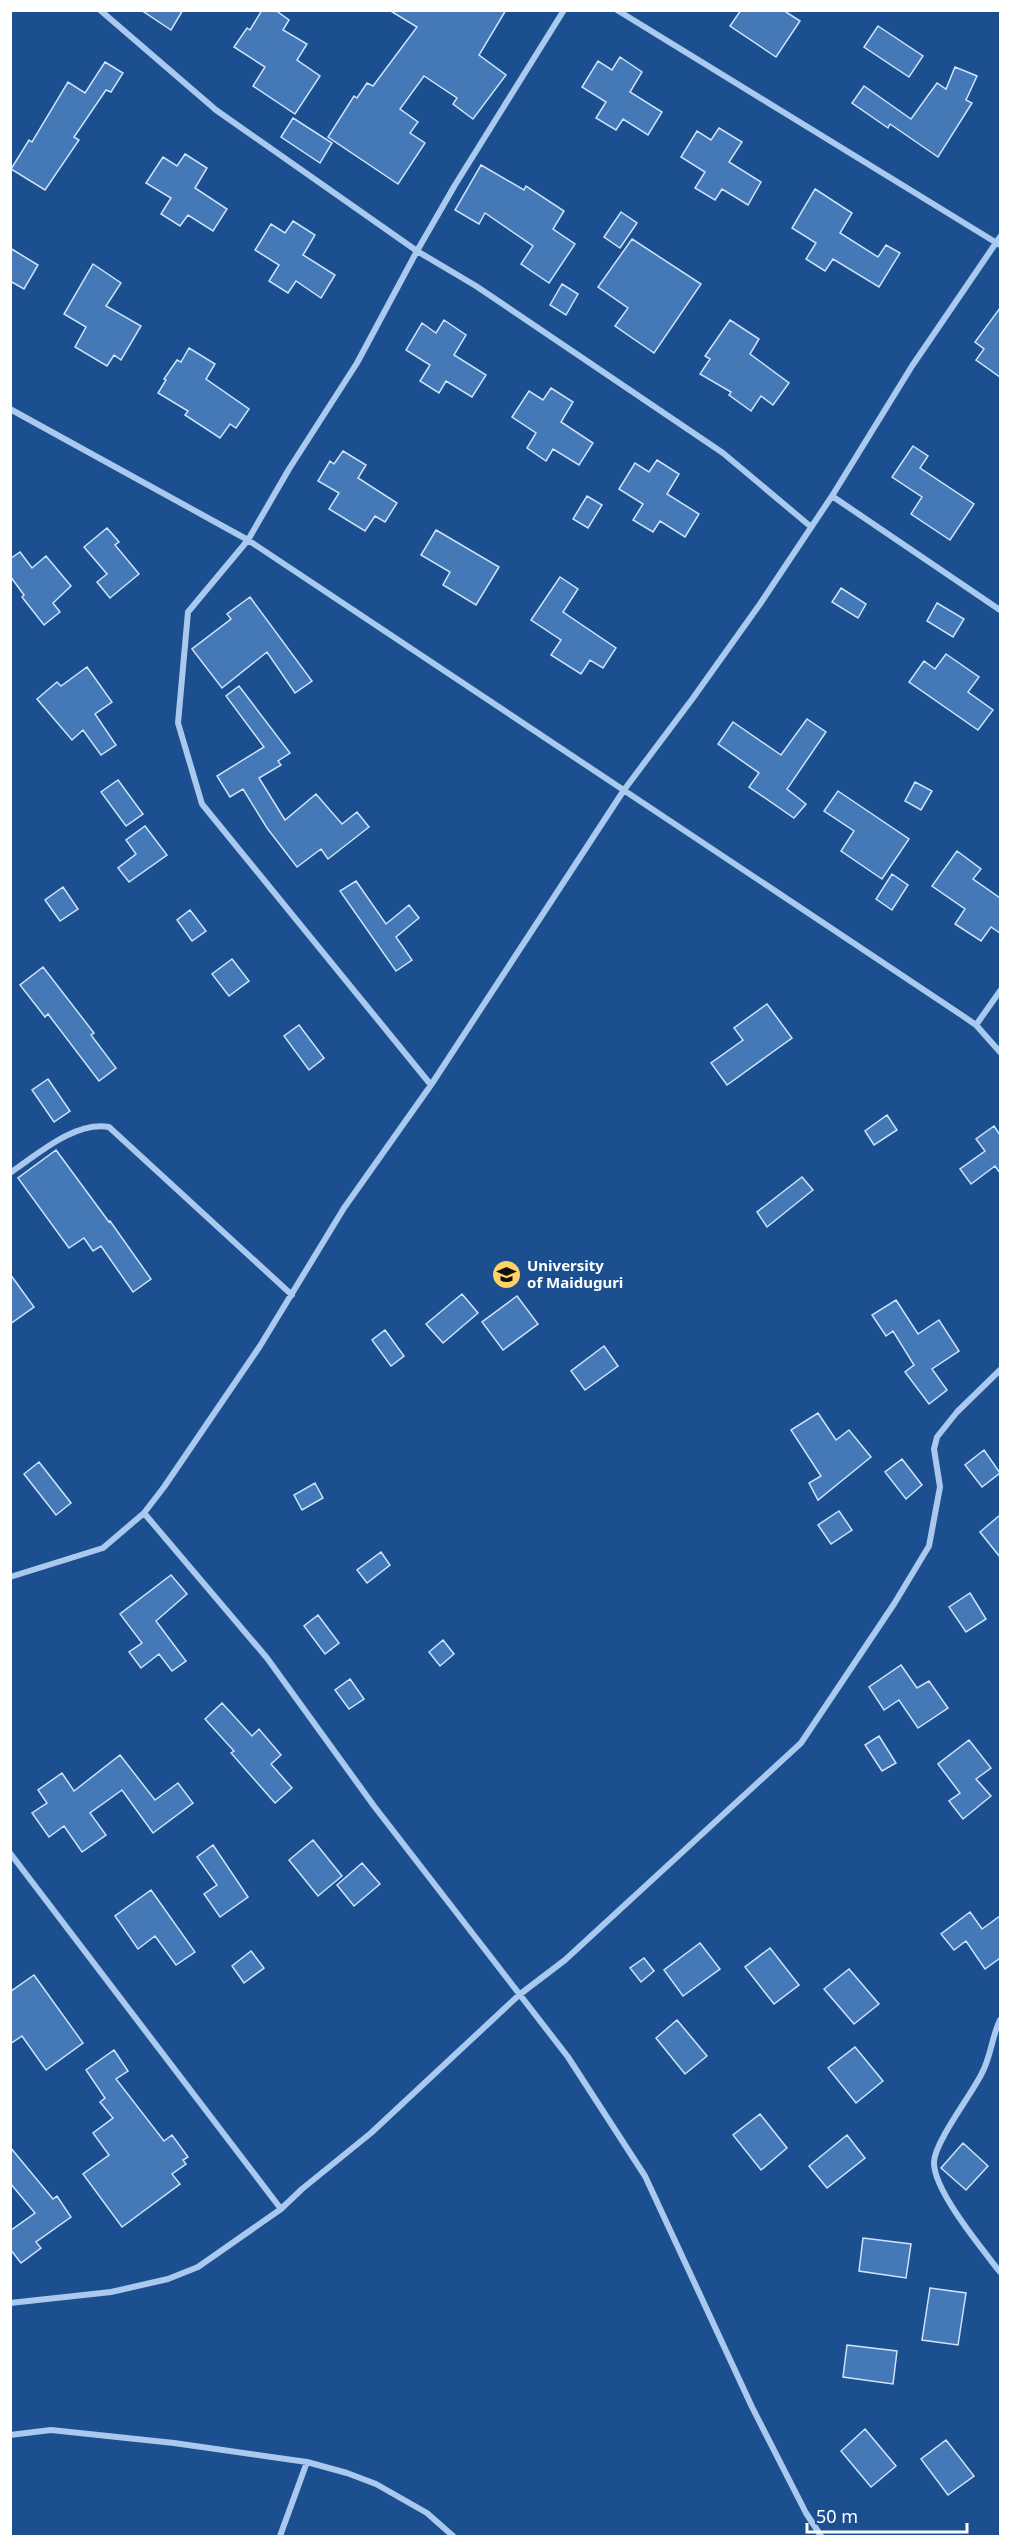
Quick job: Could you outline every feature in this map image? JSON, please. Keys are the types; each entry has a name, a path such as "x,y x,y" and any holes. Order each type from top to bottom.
{"street":[{"path":"100,10 216,110 417,251 476,286 723,453 810,526"},
{"path":"432,1085 202,804 178,723 188,612 248,540 289,469 357,363 417,251 564,10"},
{"path":"10,1577 103,1548 144,1513 260,1346 344,1208 432,1085 624,789 760,604 832,496 912,366 999,242 617,10"},
{"path":"10,409 248,540 976,1025 1000,1052"},
{"path":"832,496 1000,610"},
{"path":"976,1025 1000,991"},
{"path":"10,1173 49,1144 95,1125 109,1127 292,1295"},
{"path":"10,2303 111,2292 168,2279 198,2266 281,2209 371,2133 519,1995 565,1960 801,1743 894,1604 929,1546 940,1487 934,1449 937,1437 957,1412 1000,1370"},
{"path":"144,1513 267,1658 374,1806 568,2057 645,2176 752,2407 806,2513 821,2536"},
{"path":"10,1853 281,2209"},
{"path":"1000,2020 983,2071 943,2138 934,2162 942,2188 978,2244 1000,2272"},
{"path":"10,2434 51,2430 174,2443 307,2462 376,2484 427,2513 453,2536"},
{"path":"280,2536 307,2462"}],"building":[{"path":"141,10 183,10 171,30"},
{"path":"262,10 275,10 289,20 283,30 307,44 297,60 320,76 295,114 253,86 265,67 234,47 247,28 250,30"},
{"path":"389,10 506,10 479,55 506,75 473,119 453,104 457,98 424,76 400,109 418,122 410,133 425,143 398,184 328,137 354,96 357,98 367,83 373,86 417,27"},
{"path":"741,10 783,10 800,21 776,57 730,26"},
{"path":"878,26 923,56 909,77 864,47"},
{"path":"620,57 642,72 630,92 662,112 648,135 623,119 616,130 596,118 606,102 582,87 598,61 612,70"},
{"path":"105,62 123,73 111,92 106,90 74,137 79,140 45,190 11,169 29,140 32,142 68,82 85,93"},
{"path":"955,67 977,76 966,100 972,103 938,157 890,124 888,128 852,103 864,86 911,119 937,83 946,89"},
{"path":"293,118 332,143 320,163 281,137"},
{"path":"719,128 742,142 729,162 761,182 748,205 722,189 715,200 695,188 705,172 681,157 697,131 711,140"},
{"path":"185,154 207,168 195,188 227,209 213,231 188,215 180,226 161,214 171,198 146,183 163,157 177,166"},
{"path":"481,165 524,190 526,186 564,211 553,229 575,244 549,283 521,264 533,246 485,213 479,224 455,210"},
{"path":"815,189 852,213 840,233 878,257 886,245 900,253 879,287 833,259 825,271 806,259 816,243 792,228"},
{"path":"621,212 637,223 620,248 604,237"},
{"path":"293,221 315,235 303,255 335,275 321,298 296,281 288,293 269,281 279,265 255,250 271,224 285,233"},
{"path":"632,239 701,284 654,353 615,326 628,308 598,287"},
{"path":"10,248 38,265 24,289 10,281"},
{"path":"93,264 121,283 106,306 141,326 121,360 114,355 107,366 75,347 86,327 64,314"},
{"path":"562,284 578,294 566,315 550,305"},
{"path":"1000,308 1000,377 976,360 984,349 975,342"},
{"path":"444,320 466,335 454,355 486,375 472,397 446,381 439,393 420,381 430,365 406,350 422,323 436,333"},
{"path":"730,320 759,339 750,354 789,383 773,405 761,396 751,411 729,395 731,392 700,374 710,359 705,356"},
{"path":"189,348 215,364 206,379 249,409 236,428 230,424 220,438 185,415 188,411 158,393 177,360 181,362"},
{"path":"551,388 573,402 561,422 593,443 579,465 553,449 546,461 527,448 536,433 512,417 529,391 543,400"},
{"path":"913,446 928,456 920,468 974,504 950,540 911,514 922,497 892,477"},
{"path":"343,451 366,465 358,478 397,503 385,522 375,516 365,531 329,509 339,493 318,481 330,461 334,464"},
{"path":"657,460 679,474 667,494 699,514 685,537 660,521 653,532 633,520 643,504 619,489 635,463 649,472"},
{"path":"587,496 602,505 588,528 573,519"},
{"path":"107,528 119,542 115,545 139,574 110,598 97,582 107,574 84,547"},
{"path":"436,530 499,567 476,605 443,585 450,572 421,555"},
{"path":"20,552 32,568 46,556 71,586 53,603 60,612 44,625 22,597 24,595 10,576 10,559"},
{"path":"560,577 578,589 563,612 616,648 603,668 590,660 581,674 551,655 561,640 531,620"},
{"path":"841,588 866,604 858,618 832,602"},
{"path":"250,597 312,681 295,693 267,652 222,688 192,649 231,619 227,614"},
{"path":"937,603 964,619 953,637 927,621"},
{"path":"946,654 979,677 968,692 993,710 978,730 909,682 924,661 935,669"},
{"path":"87,667 112,702 95,714 116,745 101,755 83,730 72,740 37,699 57,682 61,686"},
{"path":"239,686 290,753 278,761 281,765 259,778 285,820 316,794 342,824 357,812 369,827 328,859 321,849 297,867 267,828 243,789 230,797 217,776 264,747 226,696"},
{"path":"807,719 826,732 787,789 806,804 794,818 749,787 759,773 718,744 733,722 781,755"},
{"path":"118,780 143,814 126,826 101,792"},
{"path":"915,782 932,791 921,810 905,801"},
{"path":"838,791 909,839 882,879 841,851 854,831 824,811"},
{"path":"145,826 167,855 129,882 118,868 136,854 126,840"},
{"path":"957,851 981,869 973,879 1000,898 1000,933 991,927 981,941 955,924 965,909 932,886"},
{"path":"892,874 908,885 892,910 876,899"},
{"path":"356,881 386,924 409,905 419,918 396,937 412,960 396,971 340,891"},
{"path":"63,887 78,909 60,921 45,900"},
{"path":"190,910 206,931 192,941 177,920"},
{"path":"232,959 249,981 229,996 212,974"},
{"path":"43,967 94,1033 91,1035 116,1068 99,1081 48,1014 45,1017 20,985"},
{"path":"767,1004 792,1038 727,1085 711,1063 743,1040 734,1028"},
{"path":"299,1025 324,1058 309,1070 284,1036"},
{"path":"48,1079 70,1111 54,1122 32,1090"},
{"path":"887,1115 897,1130 874,1145 865,1131"},
{"path":"994,1126 1000,1135 1000,1173 995,1166 971,1184 960,1169 985,1151 976,1139"},
{"path":"56,1150 151,1279 133,1292 101,1246 93,1251 84,1238 69,1248 18,1178"},
{"path":"802,1177 813,1190 767,1227 757,1212"},
{"path":"10,1274 34,1307 10,1324"},
{"path":"462,1294 478,1313 443,1343 426,1324"},
{"path":"517,1296 538,1324 503,1350 482,1322"},
{"path":"896,1300 918,1334 939,1320 959,1351 932,1369 947,1390 929,1404 905,1372 914,1365 893,1331 886,1336 872,1315"},
{"path":"385,1330 404,1356 391,1366 372,1340"},
{"path":"604,1346 618,1366 585,1390 571,1371"},
{"path":"818,1413 836,1440 849,1430 871,1457 818,1500 809,1483 821,1476 791,1430"},
{"path":"984,1450 1000,1473 982,1487 965,1465"},
{"path":"902,1459 922,1485 906,1499 885,1472"},
{"path":"39,1462 71,1503 56,1515 24,1474"},
{"path":"315,1483 323,1498 302,1510 294,1495"},
{"path":"839,1511 852,1530 831,1544 818,1525"},
{"path":"1000,1515 1000,1557 980,1532"},
{"path":"381,1552 390,1565 367,1583 357,1570"},
{"path":"171,1575 187,1594 156,1621 186,1661 172,1671 159,1654 141,1668 129,1652 142,1643 120,1614"},
{"path":"970,1593 986,1619 966,1632 949,1607"},
{"path":"318,1615 339,1643 325,1654 304,1626"},
{"path":"443,1640 454,1654 440,1666 429,1652"},
{"path":"901,1665 917,1688 929,1681 948,1708 918,1728 899,1700 884,1710 869,1687"},
{"path":"350,1679 364,1699 349,1709 335,1690"},
{"path":"222,1703 252,1736 259,1729 281,1755 271,1764 292,1788 275,1803 205,1719"},
{"path":"879,1736 896,1763 882,1771 865,1745"},
{"path":"969,1740 991,1768 976,1779 991,1796 963,1819 949,1801 960,1793 938,1764"},
{"path":"120,1755 155,1800 178,1783 193,1803 153,1833 122,1790 90,1813 106,1835 82,1852 64,1826 49,1837 32,1813 47,1803 38,1790 62,1773 74,1791"},
{"path":"313,1840 342,1876 318,1896 289,1860"},
{"path":"213,1845 248,1897 220,1917 204,1894 217,1885 197,1857"},
{"path":"362,1863 380,1884 354,1906 337,1885"},
{"path":"151,1890 195,1952 176,1965 155,1936 138,1949 115,1916"},
{"path":"970,1912 982,1929 1000,1916 1000,1958 985,1969 966,1941 954,1950 941,1934"},
{"path":"700,1943 720,1969 683,1996 664,1970"},
{"path":"770,1948 799,1985 774,2004 745,1967"},
{"path":"251,1951 264,1968 244,1983 232,1966"},
{"path":"644,1958 654,1971 641,1982 630,1968"},
{"path":"849,1969 879,2004 854,2024 824,1989"},
{"path":"34,1975 83,2043 46,2070 22,2036 10,2044 10,1992"},
{"path":"677,2020 707,2056 685,2074 656,2038"},
{"path":"855,2047 883,2081 856,2103 828,2068"},
{"path":"114,2050 128,2071 116,2079 164,2141 172,2135 188,2157 183,2160 186,2164 172,2174 180,2184 122,2227 83,2174 109,2155 93,2133 113,2118 100,2102 105,2098 86,2070"},
{"path":"760,2114 787,2148 761,2170 733,2135"},
{"path":"847,2135 865,2158 827,2188 809,2166"},
{"path":"963,2143 988,2166 966,2190 941,2168"},
{"path":"10,2147 53,2199 57,2196 71,2217 36,2242 41,2248 21,2263 10,2249 10,2231 35,2213 10,2183"},
{"path":"863,2238 911,2244 906,2278 859,2271"},
{"path":"930,2288 966,2293 958,2345 922,2340"},
{"path":"847,2345 897,2351 893,2384 843,2377"},
{"path":"865,2429 896,2466 871,2487 841,2451"},
{"path":"946,2440 974,2476 948,2495 921,2459"}],"place":[{"name":"University of Maiduguri","path":"506,1274"}]}
